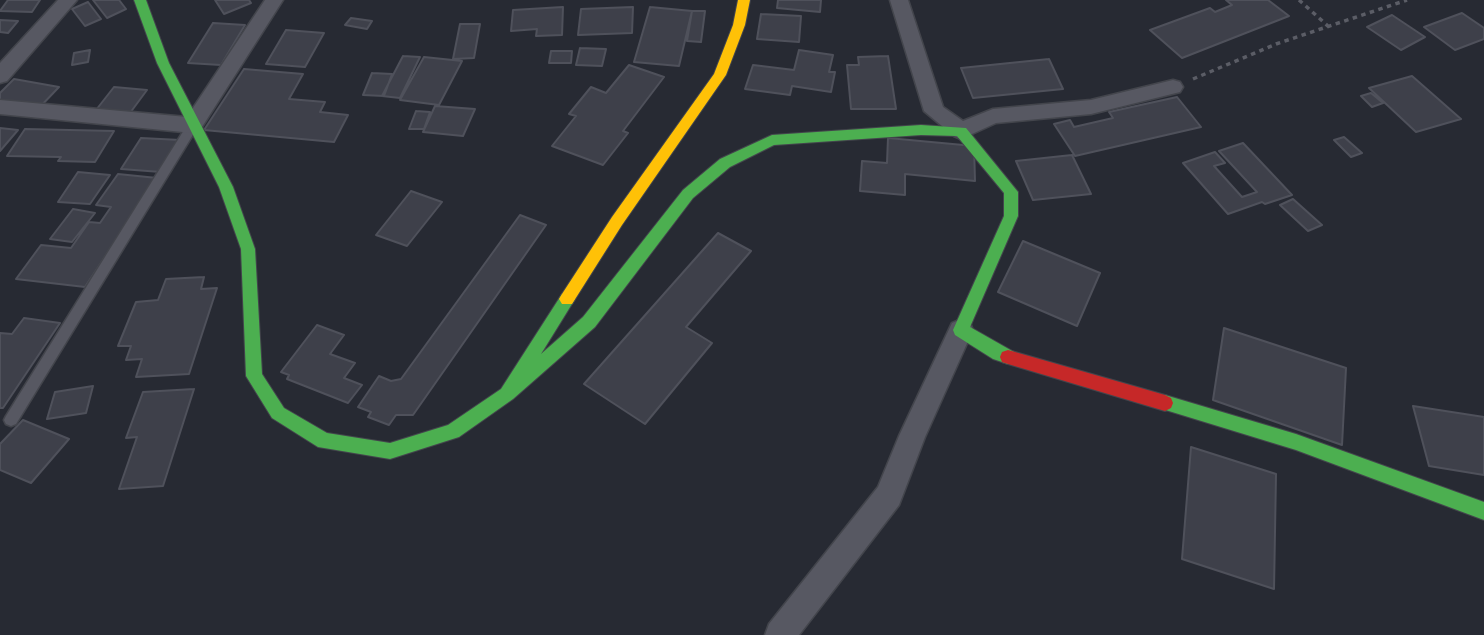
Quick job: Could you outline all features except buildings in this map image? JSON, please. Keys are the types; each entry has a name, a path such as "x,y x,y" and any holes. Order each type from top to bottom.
{"main road":[{"path":"140,0 163,63 226,187 248,249 254,376 278,414 324,441 390,451 453,431 507,394 589,322 688,194 725,163 772,140 921,130 961,131 1011,192 1011,216 961,330 999,354 1296,442 1484,511"},
{"path":"507,394 617,221 720,75 739,25 744,0"}],"street":[{"path":"0,76 68,0"},
{"path":"899,0 934,111 961,131 993,116 1091,107 1173,87"},
{"path":"0,107 193,125 272,1"},
{"path":"780,635 889,496 912,436 961,330"}],"lane":[{"path":"11,419 193,125"}],"path":[{"path":"1299,0 1330,27"},
{"path":"1173,87 1276,44 1406,0"}],"traffic: fast":[{"path":"140,0 163,63 226,187 248,249 254,376 278,413 324,441 390,451 453,431 507,394 567,299"},
{"path":"507,394 589,322 688,194 725,163 772,140 921,130 961,131 1011,192 1011,216 961,330 1008,357"},
{"path":"1165,403 1296,442 1484,511"}],"traffic: slow":[{"path":"567,299 617,221 720,75 739,25 744,0"}],"traffic: jam":[{"path":"1008,357 1165,403"}]}
